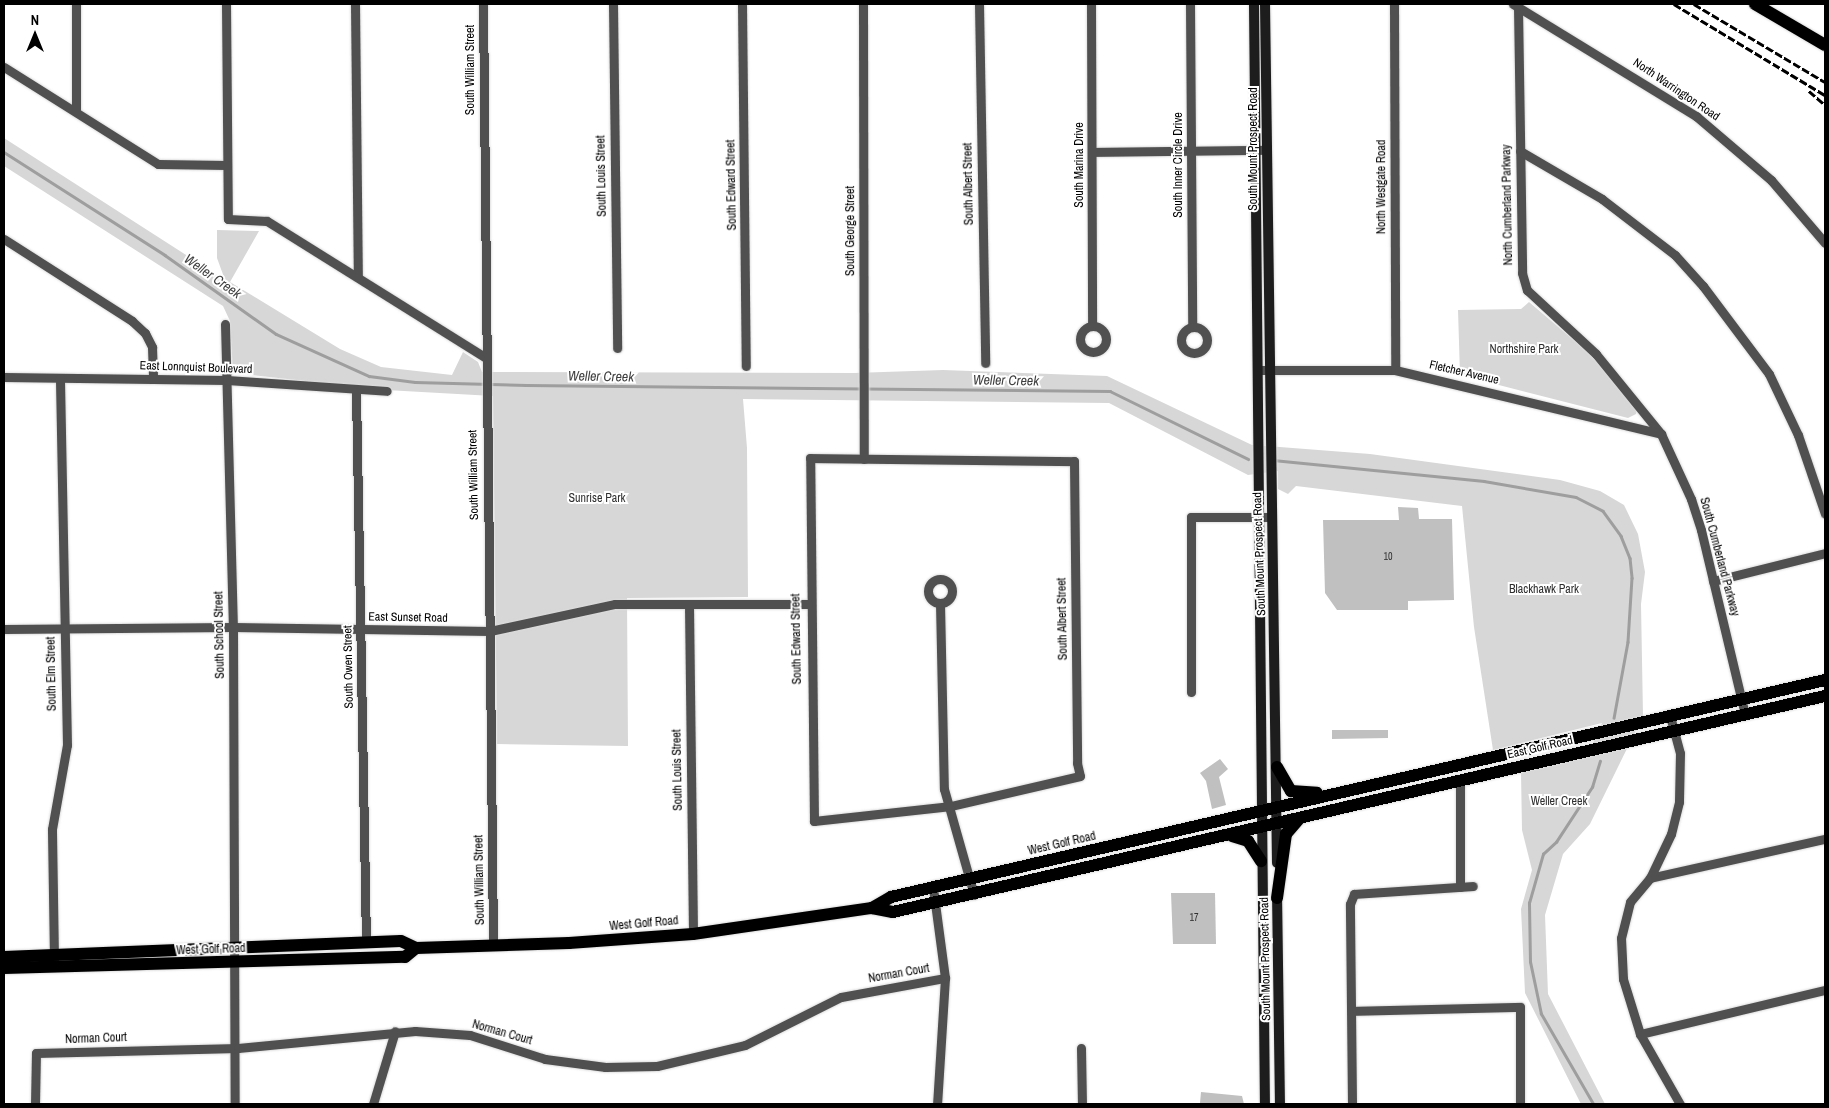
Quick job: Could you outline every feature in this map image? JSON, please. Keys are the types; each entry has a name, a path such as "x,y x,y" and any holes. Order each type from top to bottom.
{"main road":[{"name":"South Mount Prospect Road","path":"1254,4 1268,370 1259,494 1260,828 1265,1104"},
{"name":"South Mount Prospect Road","path":"1265,4 1257,370 1271,517 1278,808 1280,1104"},
{"path":"1755,4 1825,45"},
{"name":"East Golf Road","path":"1260,812 1825,680"},
{"name":"East Golf Road","path":"1260,828 1825,696"},
{"path":"1277,767 1286,787 1296,793 1342,793"},
{"name":"West Golf Road","path":"872,908 890,897 1260,812"},
{"path":"1278,898 1286,834 1298,819"},
{"name":"West Golf Road","path":"4,957 54,953 402,941 416,948 493,946 693,934 872,908 893,912 974,895 1260,828"},
{"path":"1229,836 1248,841 1261,861"},
{"name":"West Golf Road","path":"4,968 54,969 405,957 416,948"}],"street":[{"path":"76,4 76,109"},
{"path":"226,4 228,219 267,221 485,357"},
{"path":"355,4 358,277"},
{"name":"South William Street","path":"483,4 485,397 490,632 493,946"},
{"name":"South Louis Street","path":"613,4 617,348"},
{"name":"South Edward Street","path":"742,4 746,366"},
{"name":"South George Street","path":"862,4 864,459"},
{"name":"South Albert Street","path":"979,4 985,363"},
{"name":"South Marina Drive","path":"1091,4 1092,326"},
{"name":"South Inner Circle Drive","path":"1190,4 1192,327"},
{"name":"North Westgate Road","path":"1394,4 1395,370"},
{"name":"North Cumberland Parkway","path":"1516,5 1522,273 1527,290 1609,367"},
{"name":"North Warrington Road","path":"1516,5 1696,116 1771,180 1825,243"},
{"path":"4,67 76,109 158,164 228,164"},
{"path":"1092,152 1261,150"},
{"path":"1520,151 1602,199 1675,255 1732,321 1768,374 1798,435 1825,514"},
{"path":"4,239 139,327 152,347 153,379"},
{"name":"South School Street","path":"225,324 232,627 235,962 238,1048 236,1104"},
{"name":"South Cumberland Parkway","path":"1609,367 1661,434 1691,498 1745,715"},
{"name":"Fletcher Avenue","path":"1257,370 1395,370 1661,434"},
{"name":"East Lonnquist Boulevard","path":"4,377 227,380 356,392 387,392"},
{"name":"South Elm Street","path":"54,969 52,829 67,745 60,378"},
{"name":"South Owen Street","path":"356,392 366,942"},
{"name":"South Edward Street","path":"864,459 810,458 808,604 814,820 951,806"},
{"name":"South Albert Street","path":"864,459 1074,461 1077,763 1080,776 951,806"},
{"path":"1191,692 1191,517 1271,517"},
{"path":"1713,581 1825,553"},
{"path":"940,603 944,789 951,806 974,895"},
{"name":"East Sunset Road","path":"4,629 232,627 490,632 615,604 689,606 808,604"},
{"name":"South Louis Street","path":"689,606 693,934"},
{"path":"1670,716 1680,753 1679,802 1671,834 1650,878 1630,902 1621,938 1623,979 1640,1034 1680,1104"},
{"path":"1460,781 1460,887"},
{"path":"1650,878 1825,839"},
{"path":"1352,1104 1350,904 1354,894 1474,886"},
{"path":"933,888 946,978 937,1104"},
{"name":"Norman Court","path":"36,1104 36,1054 238,1048 395,1031 470,1036 546,1059 605,1067 657,1066 745,1045 841,998 946,978"},
{"path":"1640,1034 1825,990"},
{"path":"1352,1011 1520,1007 1520,1104"},
{"path":"373,1104 395,1031"},
{"path":"1081,1048 1082,1104"}],"green space":[{"path":"4,138 225,280 217,258 217,230 259,231 230,282 340,349 381,367 452,375 463,352 478,362 482,372 854,373 943,370 1107,376 1252,445 1370,454 1560,480 1600,491 1624,505 1638,534 1645,572 1641,604 1643,716 1590,824 1563,854 1545,915 1548,994 1605,1104 1581,1104 1525,993 1521,909 1532,870 1522,830 1521,773 1587,757 1602,723 1493,750 1474,627 1462,506 1296,486 1288,494 1278,489 1278,471 1248,475 1109,403 743,399 747,448 748,597 627,598 628,746 497,744 493,396 386,390 233,373 230,321 223,306 4,166"},
{"name":"Northshire Park","path":"1529,302 1590,354 1637,408 1636,414 1628,418 1460,375 1458,310 1521,309"}],"building":[{"path":"1398,507 1418,508 1419,519 1452,519 1454,600 1408,601 1408,610 1337,610 1325,593 1323,520 1399,520"},
{"path":"1332,730 1388,730 1388,738 1332,739"},
{"path":"1220,759 1228,769 1219,777 1226,805 1212,809 1206,781 1200,773"},
{"path":"1171,893 1215,893 1216,944 1173,944"},
{"path":"1201,1092 1242,1096 1244,1104 1200,1103"}],"waterway":[{"name":"Weller Creek","path":"4,152 165,255 276,334 369,376 415,382 526,385 1110,391 1248,459"},
{"name":"Weller Creek","path":"1273,460 1484,481 1576,497 1603,511 1621,536 1630,558 1632,578 1628,642 1614,718"},
{"name":"Weller Creek","path":"1593,1104 1541,1014 1530,962 1529,903 1543,854 1556,842 1592,787 1600,761"}],"railway":[{"path":"1674,4 1825,95"},
{"path":"1694,4 1825,82"},
{"path":"1809,91 1825,105"}],"park label":[{"name":"Sunrise Park","path":"597,499"},
{"name":"Blackhawk Park","path":"1544,590"}]}
